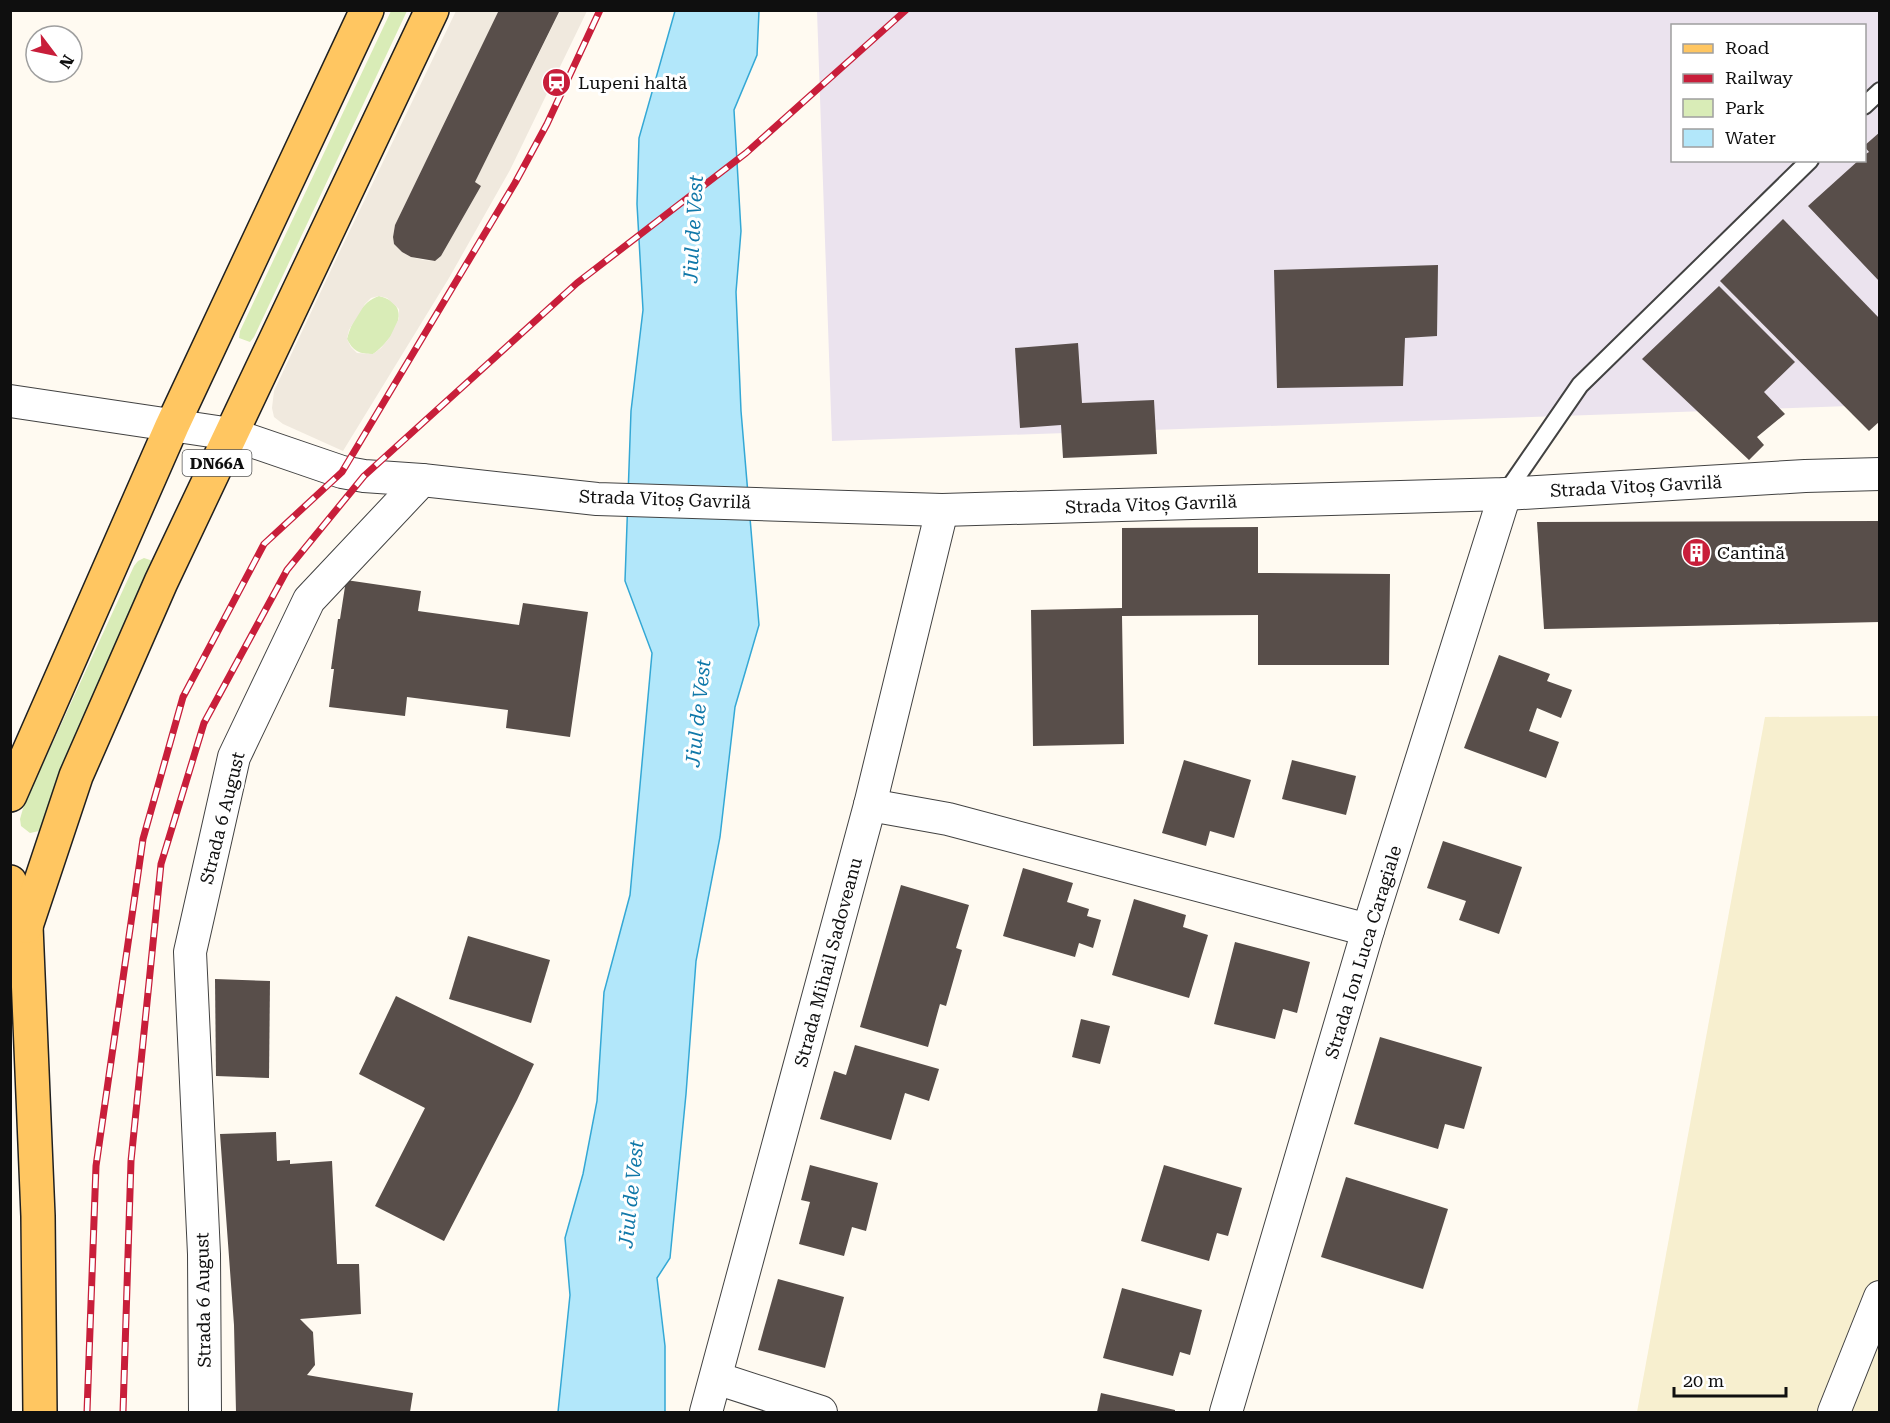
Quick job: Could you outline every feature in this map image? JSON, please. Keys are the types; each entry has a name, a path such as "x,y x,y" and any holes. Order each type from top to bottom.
{"main road":[{"name":"DN66A","path":"10,795 172,426 367,10"},
{"name":"DN66A","path":"19,929 76,776 161,582 432,10"},
{"name":"DN66A","path":"10,882 28,994 38,1216 40,1413"}],"street":[{"path":"10,401 231,434 342,472 422,480"},
{"name":"Strada Vitoș Gavrilă","path":"422,480 597,499 942,510 1505,494 1805,476 1880,474"},
{"name":"Strada 6 August","path":"205,1413 204,1254 190,952 234,757 309,600 422,480"},
{"name":"Strada Ion Luca Caragiale","path":"1226,1413 1368,930 1505,494"},
{"name":"Strada Mihail Sadoveanu","path":"706,1413 870,805 942,510"},
{"path":"870,805 948,819 1368,930"},
{"path":"1834,1413 1880,1297"},
{"path":"716,1378 821,1413"}],"lane":[{"path":"1866,104 1880,91"},
{"path":"1505,494 1580,385 1808,162"}],"shaded area":[{"path":"456,11 499,11 395,225 394,244 411,257 423,260 435,261 441,256 481,186 475,182 560,11 587,11 510,170 449,278 343,451 283,424 274,417 272,408 274,391","holes":["379,296 387,298 399,309 399,318 390,337 373,354 357,353 347,339 349,330 371,298"]},
{"path":"817,11 1879,11 1879,405 832,441"},
{"path":"1879,716 1879,1412 1637,1412 1765,717"}],"green space":[{"path":"391,11 407,11 254,337 250,342 239,338 240,331"},
{"path":"379,296 396,307 399,315 397,323 381,348 373,354 360,352 349,343 347,339 349,333 362,308"},
{"path":"144,558 153,561 43,827 39,831 30,833 21,826 20,819 24,805 134,566"}],"water":[{"name":"Jiul de Vest","path":"675,11 759,11 757,55 734,110 741,231 736,292 741,411 759,625 735,707 720,837 696,961 670,1258 657,1278 665,1346 665,1412 558,1412 570,1295 565,1238 583,1174 597,1101 604,992 630,895 652,653 625,581 631,411 643,310 637,204 639,138"}],"building":[{"path":"499,10 560,10 475,182 481,186 441,256 435,261 411,257 394,244 395,225"},
{"path":"1880,132 1880,282 1808,206 1857,162 1866,162 1866,154 1869,152 1866,144"},
{"path":"1783,219 1880,319 1880,421 1869,431 1720,281"},
{"path":"1438,265 1437,336 1405,338 1403,386 1277,388 1274,270"},
{"path":"1719,286 1795,362 1764,392 1785,414 1757,437 1764,445 1749,460 1642,359"},
{"path":"1078,343 1082,403 1154,400 1157,454 1063,458 1061,425 1020,428 1015,348"},
{"name":"Cantină","path":"1880,521 1880,622 1544,629 1537,522"},
{"path":"1258,527 1258,573 1390,574 1389,665 1258,665 1258,615 1122,616 1124,744 1033,746 1031,610 1122,608 1122,528"},
{"path":"346,580 421,591 418,611 519,625 523,603 588,612 570,737 506,728 508,710 407,697 405,716 329,707 334,669 331,669"},
{"path":"1499,655 1550,674 1547,681 1572,690 1561,718 1537,708 1529,731 1559,742 1546,778 1464,748"},
{"path":"1184,760 1251,780 1234,838 1210,831 1206,846 1162,833"},
{"path":"1292,760 1356,776 1346,815 1282,799"},
{"path":"1443,841 1522,867 1499,934 1459,920 1466,901 1427,888"},
{"path":"1023,868 1073,883 1067,902 1089,909 1087,916 1101,920 1093,948 1079,943 1075,957 1003,936"},
{"path":"901,885 969,905 956,948 962,950 946,1006 940,1004 928,1047 860,1027"},
{"path":"1134,899 1186,915 1183,927 1208,935 1189,998 1112,975"},
{"path":"468,936 550,960 531,1023 449,999"},
{"path":"1235,942 1310,962 1297,1013 1283,1009 1275,1039 1214,1024"},
{"path":"215,979 270,981 269,1078 216,1076"},
{"path":"396,996 534,1064 444,1241 375,1206 425,1108 359,1074"},
{"path":"1081,1019 1110,1026 1100,1064 1072,1057"},
{"path":"1380,1037 1482,1067 1464,1129 1445,1124 1438,1149 1354,1124"},
{"path":"855,1045 939,1069 929,1101 905,1093 891,1140 820,1119 834,1071 846,1075"},
{"path":"276,1132 277,1161 290,1160 290,1164 332,1161 337,1264 359,1264 361,1314 300,1319 313,1332 315,1365 307,1375 413,1393 410,1412 236,1412 234,1325 220,1134"},
{"path":"810,1165 878,1183 866,1231 852,1227 844,1256 799,1244 810,1202 801,1200"},
{"path":"1164,1165 1242,1188 1228,1236 1217,1233 1209,1261 1141,1241"},
{"path":"1346,1177 1448,1209 1423,1289 1321,1257"},
{"path":"778,1279 844,1297 825,1368 758,1350"},
{"path":"1122,1288 1202,1310 1190,1355 1180,1352 1173,1376 1103,1358"},
{"path":"1101,1393 1175,1410 1175,1412 1097,1412"}],"railway":[{"path":"87,1412 96,1166 143,839 183,697 264,544 342,472 515,183 547,124 600,10"},
{"path":"123,1412 131,1161 161,864 204,723 287,570 364,476 577,283 746,153 906,10"}],"place":[{"name":"Lupeni haltă","path":"557,82"},
{"name":"Cantină","path":"1696,552"}]}
